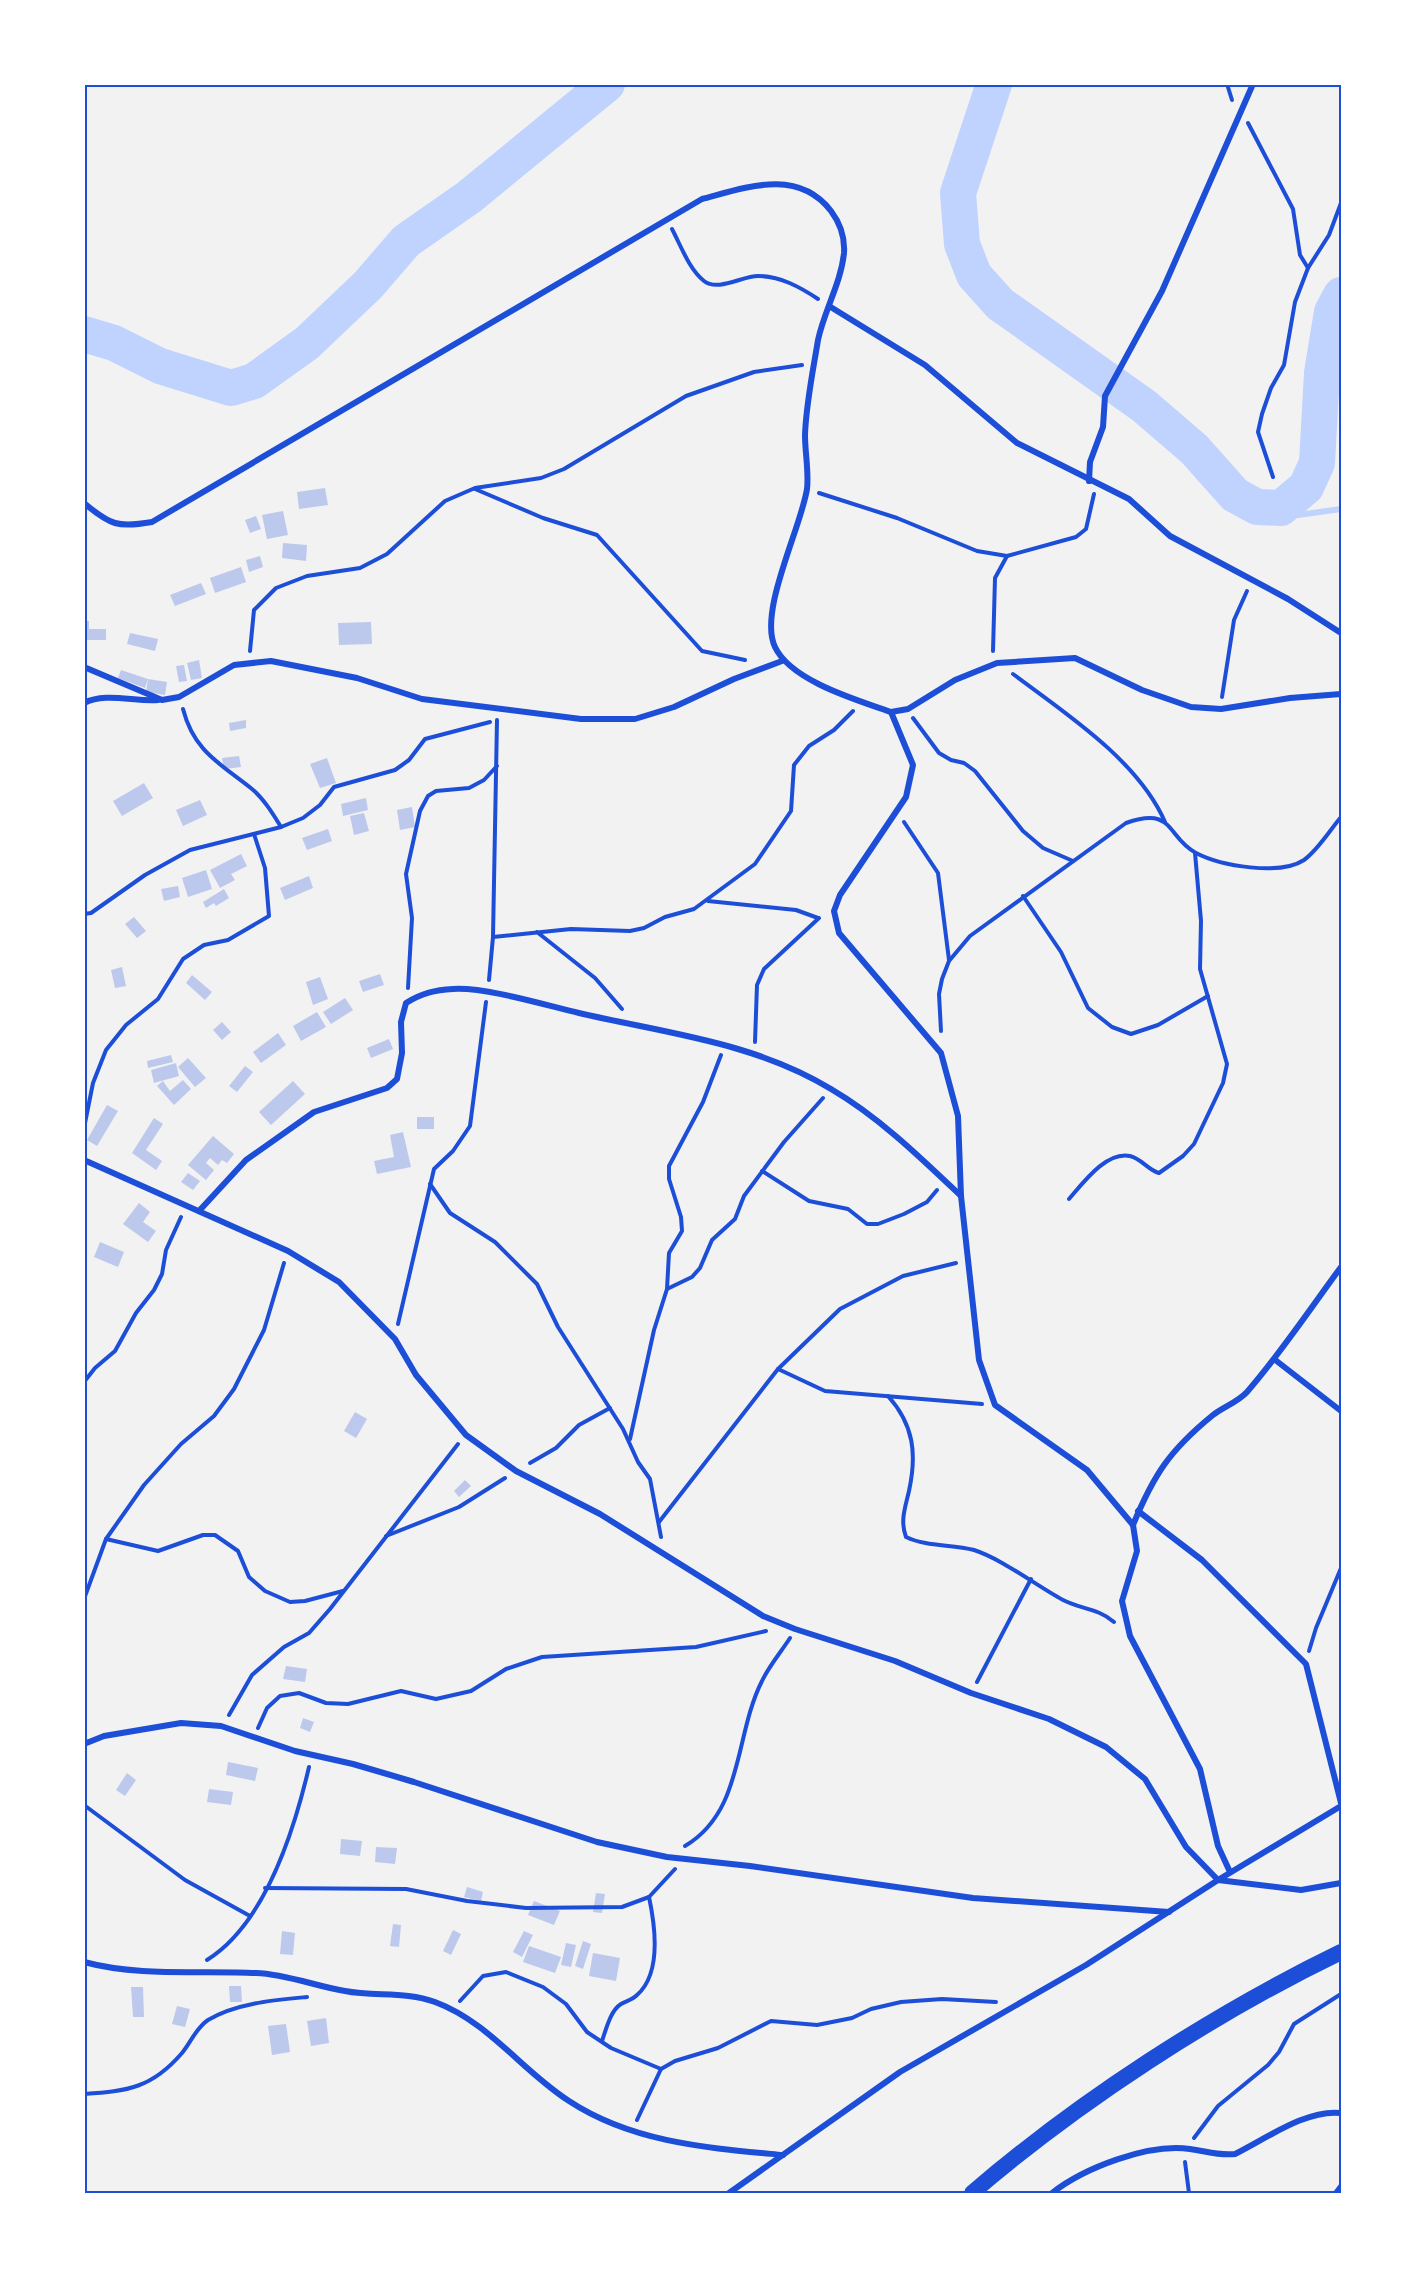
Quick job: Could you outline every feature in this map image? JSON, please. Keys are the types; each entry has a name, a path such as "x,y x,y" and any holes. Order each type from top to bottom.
{"highway":[{"path":"972,2193 1031,2142 1124,2079 1216,2021 1341,1952"}],"street":[{"path":"1092,482 1090,462 1104,427 1105,396 1162,291 1253,84"},
{"path":"84,503 106,522 125,527 152,522 666,218 702,199 759,183 793,184 822,198 840,222 844,253 819,338 815,363 805,434 807,489 781,576 771,622 773,645 782,661 832,691 891,712 908,709 955,680 997,663 1075,658 1142,690 1191,707 1221,709 1290,698 1341,694"},
{"path":"829,306 925,365 1017,443 1129,499 1170,536 1251,582 1288,599 1341,633"},
{"path":"84,703 110,698 137,702 179,697 234,665 271,662 357,678 422,699 497,711 580,719 635,719 674,707 782,661"},
{"path":"84,667 162,700"},
{"path":"891,712 914,765 906,797 840,895 834,911 839,933 941,1053 958,1116 961,1196 979,1360 995,1405 1087,1470 1132,1525 1137,1551 1122,1601 1130,1636 1200,1769 1218,1846 1230,1872"},
{"path":"199,1211 246,1160 314,1112 387,1088 397,1079 402,1053 401,1022 406,1004 423,992 456,988 689,1035 781,1062 832,1089 906,1145 961,1196"},
{"path":"84,1160 288,1251 339,1282 395,1339 416,1376 466,1435 516,1471 600,1514 763,1616 795,1629 895,1661 971,1693 1050,1719 1106,1747 1145,1779 1186,1847 1218,1880 1301,1890 1341,1882"},
{"path":"1132,1525 1147,1491 1175,1448 1215,1413 1244,1395 1274,1359 1341,1267"},
{"path":"1274,1359 1341,1411"},
{"path":"729,2193 900,2072 1019,2004 1341,1805 1306,1664 1202,1560 1138,1511"},
{"path":"84,1744 104,1736 181,1723 221,1726 312,1755 414,1782 597,1842 667,1857 973,1898 1169,1912"},
{"path":"84,1962 146,1971 259,1973 346,1992 391,1993 434,2002 478,2024 569,2102 630,2131 695,2146 783,2155"},
{"path":"1052,2193 1086,2170 1113,2160 1165,2149 1190,2149 1209,2154 1235,2154 1306,2116 1322,2112 1341,2113"}],"path":[{"path":"1241,111 1293,209 1300,255 1308,268"},
{"path":"1273,477 1258,432 1270,388 1284,365 1295,302 1308,268 1329,235 1341,203"},
{"path":"666,218 697,274 706,283 722,284 758,276 779,279 799,287 829,306"},
{"path":"249,662 254,610 276,588 306,576 360,568 387,554 445,501 475,488 541,478 564,469 686,396 754,372 815,363"},
{"path":"807,489 897,518 977,551 1007,556 1076,537 1086,529 1091,515 1092,482"},
{"path":"475,488 543,518 597,535 702,651 769,665"},
{"path":"1007,556 994,578 993,643 997,663 1073,719 1134,775 1157,804 1165,822 1195,853 1235,864 1271,870 1304,860 1341,817"},
{"path":"1221,709 1234,620 1251,582"},
{"path":"179,697 187,723 203,748 223,770 254,791 281,827"},
{"path":"493,937 571,929 630,931 644,928 664,916 694,909 755,864 792,811 794,765 809,746 834,730 862,702"},
{"path":"908,709 917,726 939,753 951,760 964,763 975,771 1023,831 1042,848 1074,861"},
{"path":"395,1339 434,1169 453,1151 470,1126 493,937 497,711"},
{"path":"84,914 91,913 145,874 190,850 281,827 303,818 320,805 334,787 395,770 408,760 424,740 497,720"},
{"path":"406,1004 411,918 406,874 420,811 428,796 436,791 470,788 484,780 497,765"},
{"path":"897,812 938,873 949,961"},
{"path":"941,1053 939,994 949,961 970,936 1126,823 1141,818 1165,822"},
{"path":"84,1128 93,1083 106,1050 126,1025 158,999 183,959 204,945 228,940 269,916 265,868 254,834"},
{"path":"1069,1199 1090,1175 1112,1159 1128,1155 1160,1173 1183,1156 1194,1144 1224,1083 1227,1064 1200,969 1201,921 1195,853"},
{"path":"1023,896 1061,952 1088,1008 1112,1027 1131,1034 1158,1025 1208,996"},
{"path":"707,900 775,907 837,923"},
{"path":"755,1055 757,985 764,969 819,918"},
{"path":"536,932 595,978 617,1001 631,1024"},
{"path":"630,1440 654,1330 667,1288 669,1253 682,1231 681,1217 669,1179 669,1166 703,1102 724,1046"},
{"path":"667,1288 692,1277 700,1268 712,1240 735,1219 744,1196 762,1171 784,1142 832,1089"},
{"path":"762,1171 809,1201 848,1209 867,1224 878,1224 927,1202 945,1181"},
{"path":"429,1184 450,1213 495,1242 537,1284 558,1326 630,1440 635,1456 650,1479 663,1552"},
{"path":"84,1382 115,1351 136,1313 154,1290 162,1274 166,1250 186,1206"},
{"path":"84,1599 106,1539 144,1485 181,1444 214,1416 234,1389 264,1330 288,1251"},
{"path":"659,1522 778,1369 840,1309 903,1276 968,1259"},
{"path":"778,1369 825,1391 995,1405"},
{"path":"888,1396 902,1412 910,1434 914,1460 903,1517 906,1537 916,1541 975,1550 1031,1579 1064,1600 1092,1608 1107,1616 1130,1636"},
{"path":"385,1537 459,1507 556,1448 579,1425 609,1408"},
{"path":"221,1726 252,1675 284,1647 299,1641 309,1633 466,1435"},
{"path":"106,1539 158,1551 203,1535 215,1535 238,1551 249,1577 265,1591 290,1602 304,1601 344,1590"},
{"path":"1306,1664 1316,1628 1341,1568"},
{"path":"971,1693 1031,1579"},
{"path":"253,1737 267,1708 280,1696 299,1693 326,1703 348,1704 401,1691 436,1699 471,1691 506,1669 542,1657 696,1647 787,1626"},
{"path":"667,1857 700,1837 720,1814 734,1777 761,1682 795,1629"},
{"path":"186,1972 218,1953 236,1936 250,1916 266,1888 299,1812 312,1755"},
{"path":"84,1805 185,1880 250,1916"},
{"path":"266,1888 406,1888 466,1901 526,1908 622,1907 649,1897 685,1859"},
{"path":"602,2042 613,2013 618,2006 636,1996 644,1987 648,1976 654,1955 655,1926 649,1897"},
{"path":"451,2010 483,1976 506,1972 543,1987 567,2004 587,2032 602,2042 661,2069"},
{"path":"1190,2193 1185,2163 1201,2126 1218,2106 1279,2052 1294,2025 1341,1994"},
{"path":"84,2094 133,2090 160,2074 183,2052 205,2022 219,2014 276,2000 311,1996"},
{"path":"630,2131 661,2069 675,2061 718,2048 771,2021 817,2025 852,2018 871,2009 901,2002 942,1999 1019,2004"},
{"path":"1335,2193 1341,2185"}],"building":[{"path":"325,488 328,505 299,509 297,492"},
{"path":"283,511 288,535 267,539 262,515"},
{"path":"256,516 261,529 250,533 245,520"},
{"path":"283,543 307,545 306,561 282,558"},
{"path":"260,556 263,567 249,572 246,560"},
{"path":"241,567 246,582 215,593 210,578"},
{"path":"201,583 206,594 175,606 170,595"},
{"path":"84,621 89,621 89,629 106,629 106,640 84,640"},
{"path":"371,622 372,644 339,645 338,623"},
{"path":"130,633 158,639 155,651 127,644"},
{"path":"199,660 202,678 191,680 187,663"},
{"path":"184,665 187,681 179,682 176,666"},
{"path":"121,670 148,679 145,688 118,678"},
{"path":"148,679 167,682 165,695 146,692"},
{"path":"246,720 246,728 230,731 229,723"},
{"path":"239,756 241,767 224,769 222,758"},
{"path":"327,758 336,783 320,788 310,764"},
{"path":"144,783 153,798 122,816 113,801"},
{"path":"366,798 368,810 343,816 341,804"},
{"path":"200,800 207,815 183,826 176,810"},
{"path":"412,807 415,827 400,830 397,810"},
{"path":"364,813 369,831 354,835 350,816"},
{"path":"328,829 332,841 307,850 302,838"},
{"path":"241,854 247,866 231,874 235,880 220,888 210,870"},
{"path":"206,870 212,889 188,897 182,878"},
{"path":"309,876 313,888 285,900 280,888"},
{"path":"178,886 180,897 164,901 161,889"},
{"path":"224,889 229,898 216,906 214,903 206,908 203,902"},
{"path":"134,917 146,931 137,938 125,924"},
{"path":"122,967 126,986 115,988 111,970"},
{"path":"380,974 384,985 363,992 359,981"},
{"path":"192,975 212,992 205,1000 186,983"},
{"path":"320,977 328,999 313,1005 306,982"},
{"path":"345,998 353,1010 331,1024 323,1012"},
{"path":"317,1012 326,1027 301,1041 293,1026"},
{"path":"222,1022 231,1032 222,1040 213,1030"},
{"path":"278,1033 286,1045 261,1063 253,1052"},
{"path":"389,1039 393,1049 371,1058 367,1048"},
{"path":"171,1055 173,1062 148,1068 147,1061"},
{"path":"188,1058 206,1078 195,1087 178,1067"},
{"path":"176,1063 179,1076 154,1083 151,1070"},
{"path":"245,1066 253,1072 237,1092 229,1086"},
{"path":"183,1080 191,1089 174,1105 157,1086 163,1081 170,1091"},
{"path":"293,1081 305,1094 271,1125 259,1112"},
{"path":"107,1105 118,1111 97,1146 87,1140"},
{"path":"417,1117 434,1117 434,1129 417,1129"},
{"path":"154,1118 163,1124 146,1150 162,1161 156,1170 132,1153"},
{"path":"403,1132 411,1167 377,1174 374,1161 394,1157 390,1135"},
{"path":"213,1136 234,1154 227,1163 222,1160 218,1165 210,1158 206,1163 214,1170 206,1180 188,1165"},
{"path":"188,1173 200,1181 193,1190 181,1182"},
{"path":"139,1203 150,1212 143,1222 156,1231 148,1242 123,1224"},
{"path":"100,1242 124,1252 118,1267 94,1257"},
{"path":"355,1412 367,1419 356,1438 344,1431"},
{"path":"465,1480 471,1486 459,1497 454,1491"},
{"path":"286,1666 307,1669 305,1682 283,1679"},
{"path":"303,1718 314,1722 310,1732 300,1728"},
{"path":"228,1762 258,1768 255,1781 226,1775"},
{"path":"127,1773 136,1780 125,1796 116,1790"},
{"path":"209,1789 233,1792 231,1805 207,1802"},
{"path":"341,1839 362,1841 360,1856 340,1854"},
{"path":"376,1847 397,1848 395,1864 375,1862"},
{"path":"467,1887 483,1892 481,1901 464,1897"},
{"path":"596,1893 605,1894 602,1913 593,1912"},
{"path":"534,1901 560,1911 554,1925 528,1915"},
{"path":"393,1924 401,1925 399,1947 390,1946"},
{"path":"453,1930 461,1934 451,1955 443,1951"},
{"path":"282,1931 295,1933 293,1955 280,1954"},
{"path":"524,1931 533,1935 522,1957 513,1952"},
{"path":"583,1941 591,1944 583,1969 575,1966"},
{"path":"566,1943 576,1945 571,1967 561,1965"},
{"path":"529,1946 561,1957 555,1973 523,1962"},
{"path":"593,1953 620,1958 616,1981 589,1976"},
{"path":"229,1986 241,1986 242,2002 230,2002"},
{"path":"131,1987 143,1987 144,2017 133,2017"},
{"path":"177,2006 190,2009 185,2027 172,2024"},
{"path":"326,2018 329,2043 311,2046 307,2021"},
{"path":"286,2024 290,2052 272,2055 268,2026"}],"waterway":[{"path":"84,334 114,343 160,366 231,388 254,381 307,343 368,285 406,241 469,197 607,84"},
{"path":"994,84 958,193 962,244 974,275 1000,304 1144,406 1194,449 1235,495 1257,507 1281,508 1306,487 1317,463 1322,373 1332,312 1341,295"},
{"path":"1281,508 1298,515 1341,509"}]}
